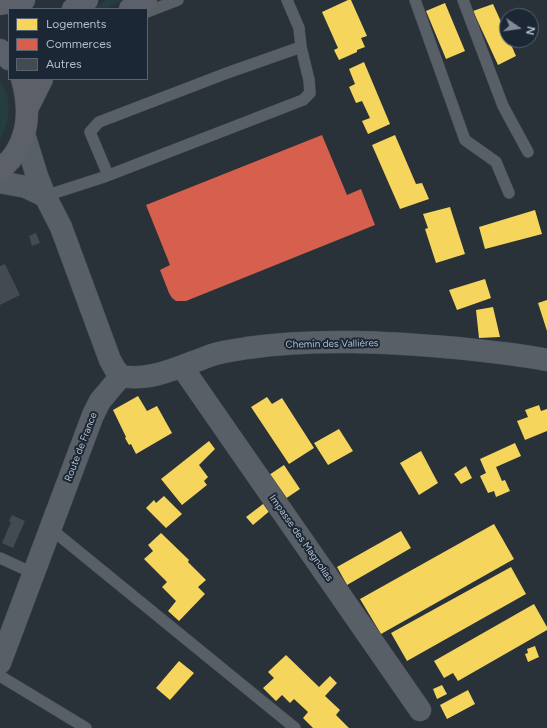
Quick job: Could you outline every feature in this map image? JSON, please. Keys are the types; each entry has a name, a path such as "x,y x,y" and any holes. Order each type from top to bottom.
{"main road":[{"path":"0,4 24,0"},
{"path":"75,8 87,0"},
{"path":"132,8 146,0"},
{"path":"0,50 8,58"},
{"path":"0,170 16,153 24,134 28,107 22,80"},
{"path":"28,107 42,80"}],"street":[{"path":"24,134 31,159 45,196 62,227 110,360 121,376"},
{"path":"0,182 26,187 45,196"},
{"name":"Chemin des Vallières","path":"121,376 132,378 154,375 182,367 213,354 248,348 301,343 361,342 419,345 483,351 547,360"},
{"name":"Impasse des Magnolias","path":"182,367 420,710"},
{"name":"Route de France","path":"0,663 93,415 100,401 121,376"}],"lane":[{"path":"148,12 178,0"},
{"path":"45,196 108,175 303,100 310,93 310,80 301,47 299,28 287,0"},
{"path":"415,0 465,140 496,162 509,193"},
{"path":"463,0 503,106 528,152"},
{"path":"108,175 90,132 99,122 301,47"},
{"path":"50,529 295,728"},
{"path":"0,558 33,573"},
{"path":"0,676 86,728"}],"green space":[{"path":"106,0 122,0 108,8 94,8"},
{"path":"0,80 7,95 9,110 6,125 0,141"}],"building: Logements":[{"path":"351,0 367,36 361,38 365,47 339,60 334,50 338,48 322,12"},
{"path":"445,3 465,51 446,59 426,11"},
{"path":"493,4 499,17 499,48 512,48 516,56 498,65 473,11"},
{"path":"364,62 390,124 368,134 362,121 370,118 362,101 356,103 349,87 355,84 349,69"},
{"path":"395,135 416,184 422,183 429,199 400,209 372,145"},
{"path":"450,207 465,254 436,263 425,229 428,228 423,214"},
{"path":"535,210 542,234 485,249 479,227"},
{"path":"485,279 491,298 457,310 449,290"},
{"path":"547,300 547,331 538,303"},
{"path":"493,307 500,337 479,338 476,310"},
{"path":"138,396 147,411 157,406 172,433 136,454 131,444 129,445 125,438 126,437 113,410"},
{"path":"267,397 272,404 282,398 314,448 289,464 251,407"},
{"path":"539,405 541,411 547,409 547,431 525,440 517,421 528,417 525,410"},
{"path":"339,429 353,451 328,465 314,443"},
{"path":"209,441 215,449 199,465 208,477 204,481 207,485 182,505 161,479"},
{"path":"515,443 521,456 496,467 502,481 505,480 510,491 496,497 494,491 488,493 480,476 486,473 480,459"},
{"path":"421,451 438,483 419,495 400,463"},
{"path":"284,465 300,489 282,501 266,477"},
{"path":"466,466 472,478 461,484 454,474"},
{"path":"164,496 182,514 166,528 146,508 154,500 156,503"},
{"path":"267,501 272,509 253,525 246,517"},
{"path":"494,524 514,559 381,634 360,599"},
{"path":"401,531 411,548 347,585 337,567"},
{"path":"161,533 189,560 188,562 206,580 198,587 205,594 179,621 168,611 176,601 162,587 167,582 144,559 153,551 148,545"},
{"path":"511,567 526,594 407,661 391,633"},
{"path":"534,604 547,627 547,630 458,681 453,673 444,678 434,661"},
{"path":"535,646 539,657 528,662 525,654 528,653 527,649"},
{"path":"286,655 319,687 330,676 337,683 325,696 340,710 336,715 349,728 313,728 303,718 308,712 294,699 290,703 282,695 276,701 263,688 274,678 268,672"},
{"path":"179,661 194,673 170,700 156,688"},
{"path":"442,685 447,694 437,699 433,689"},
{"path":"468,690 475,704 447,719 440,705"}],"building: Commerces":[{"path":"322,135 347,195 361,189 375,225 186,301 176,301 172,298 160,270 170,265 146,205"}],"building: Autres":[{"path":"36,233 40,243 32,246 29,236"},
{"path":"5,264 20,295 0,305 0,266"},
{"path":"12,515 25,521 13,548 2,543 11,522 9,521"}]}
